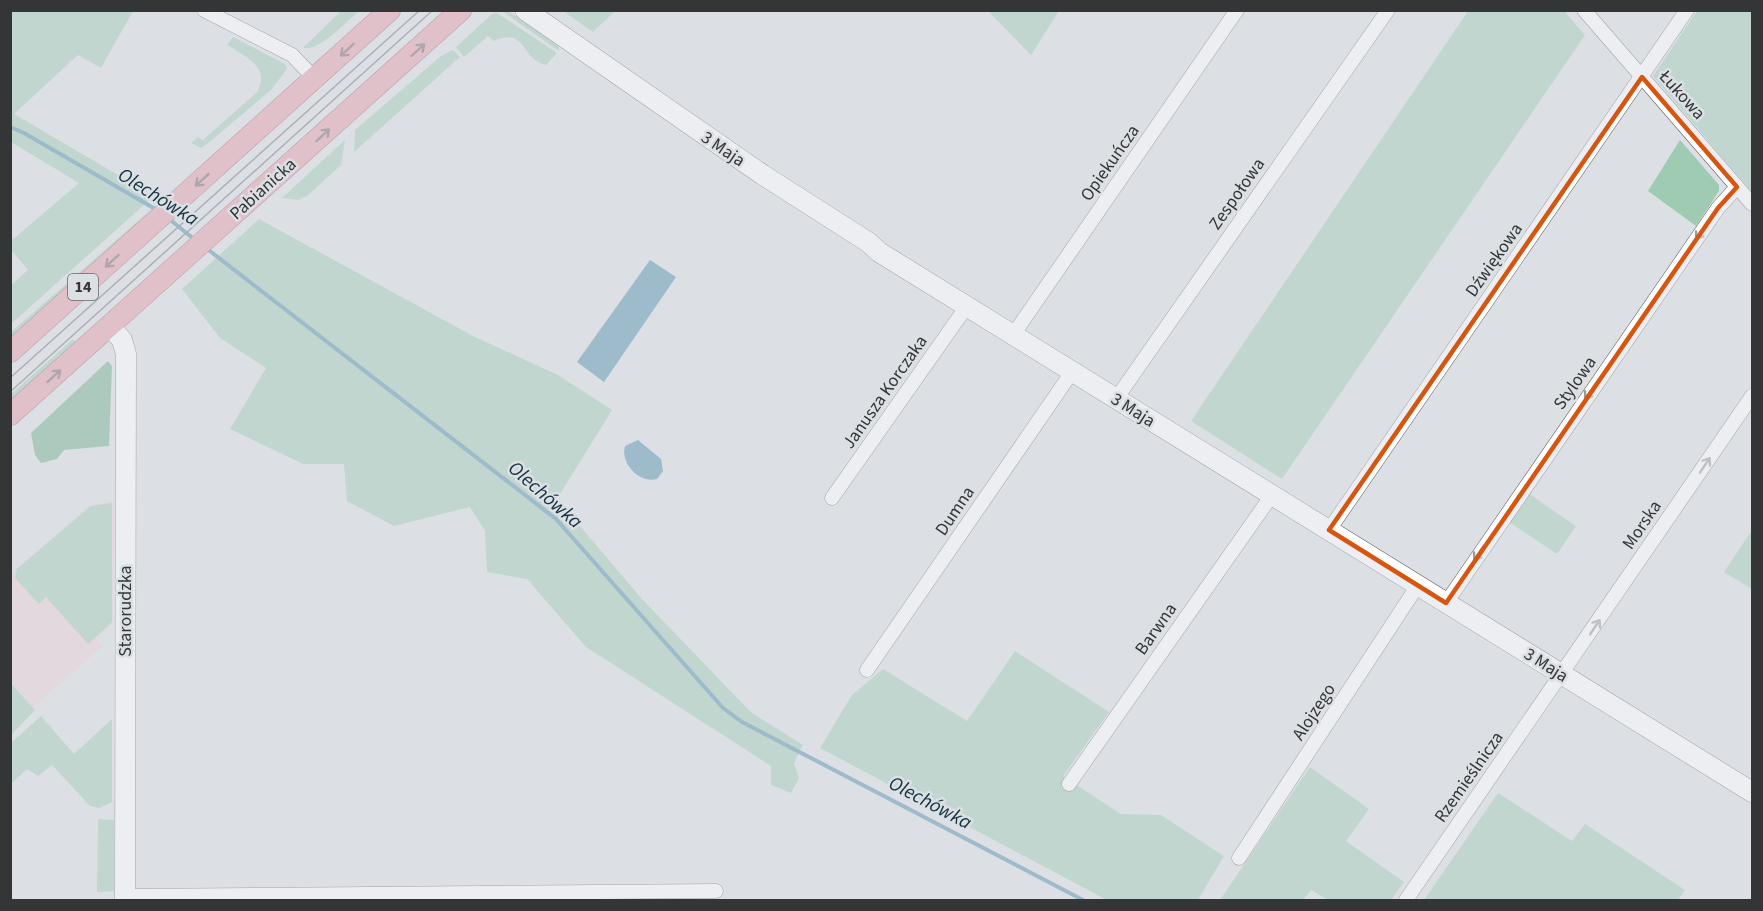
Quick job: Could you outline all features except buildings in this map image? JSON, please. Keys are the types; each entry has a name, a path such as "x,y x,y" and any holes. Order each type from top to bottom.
{"main road":[{"name":"14","path":"10,352 390,10"},
{"name":"Pabianicka","path":"10,415 461,10"}],"street":[{"path":"204,10 292,55 315,79"},
{"name":"3 Maja","path":"525,10 754,169 967,306 1752,792"},
{"name":"Opiekuńcza","path":"1013,335 1237,10"},
{"name":"Zespołowa","path":"1116,399 1388,10"},
{"name":"Łukowa","path":"1584,10 1752,204"},
{"name":"Dźwiękowa","path":"1329,530 1687,10"},
{"name":"Stylowa","path":"1446,603 1718,208 1737,187"},
{"name":"Janusza Korczaka","path":"832,498 967,306"},
{"name":"Starorudzka","path":"110,326 122,340 126,354 125,898"},
{"name":"Dumna","path":"867,670 1072,372"},
{"name":"Morska","path":"1562,675 1752,396"},
{"name":"Barwna","path":"1069,784 1272,495"},
{"name":"Alojzego","path":"1239,858 1418,585"},
{"name":"Rzemieślnicza","path":"1406,900 1562,675"},
{"path":"125,898 716,891"}],"highlighted area":[{"path":"1642,77 1737,187 1718,208 1446,603 1329,530"}],"shaded area":[{"path":"114,501 113,623 96,638 103,646 33,707 11,681 10,579 16,569 90,505"}],"green space":[{"path":"11,10 133,11 101,68 78,55 14,114 154,196 11,324 11,285 28,270 11,250 11,241 79,183 11,142"},
{"path":"342,10 359,11 325,41 310,48 303,48"},
{"path":"502,11 508,11 559,46 559,51"},
{"path":"563,11 615,11 593,32"},
{"path":"988,11 1059,11 1031,55"},
{"path":"1468,11 1564,11 1585,35 1282,479 1191,421"},
{"path":"1697,11 1752,11 1752,192 1653,76"},
{"path":"497,13 557,53 546,65 538,62 518,41 512,38 494,41 488,36 464,57 456,47 492,14"},
{"path":"233,37 285,64 287,69 271,90 201,148 191,143 198,137 203,140 257,92 260,83 261,76 254,63 227,45"},
{"path":"453,50 460,57 354,152 355,130 441,56"},
{"path":"345,140 341,165 307,196 298,200 282,198"},
{"path":"1680,140 1719,185 1719,191 1696,226 1648,191"},
{"path":"145,215 147,216 11,338 10,333"},
{"path":"259,219 473,336 558,375 612,410 557,499 642,599 752,713 803,745 794,763 799,778 791,793 771,785 771,766 586,647 527,579 487,572 485,531 470,507 394,526 347,501 344,464 303,464 230,429 266,368 220,338 182,289"},
{"path":"73,339 78,344 11,404 10,395"},
{"path":"108,361 112,366 109,446 64,450 57,459 41,463 35,455 31,433"},
{"path":"1528,493 1576,526 1557,554 1509,522"},
{"path":"112,503 112,622 88,644 46,597 39,604 15,578 17,569 91,506"},
{"path":"1752,530 1752,589 1724,572"},
{"path":"1015,651 1109,712 1063,776 1121,814 1161,815 1224,856 1198,900 1107,900 820,748 852,695 883,669 967,721"},
{"path":"10,682 35,710 11,735 10,735"},
{"path":"41,716 74,754 112,719 112,802 99,808 90,806 52,765 38,776 27,769 11,784 11,743"},
{"path":"1310,767 1369,809 1346,841 1404,882 1391,900 1328,900 1311,890 1303,900 1220,900"},
{"path":"1498,793 1572,841 1585,824 1685,890 1678,900 1424,900"},
{"path":"98,819 114,820 114,891 97,892"}],"water":[{"path":"650,260 676,277 604,382 577,362"},
{"path":"638,440 661,459 663,471 657,479 650,480 638,475 632,471 625,459 625,446"}],"waterway":[{"name":"Olechówka","path":"10,127 157,210"},
{"name":"Olechówka","path":"168,218 195,240"},
{"name":"Olechówka","path":"206,248 556,519 723,708 742,722 1083,900"}],"tram line":[{"path":"10,378 420,10"},
{"path":"10,392 433,10"}]}
